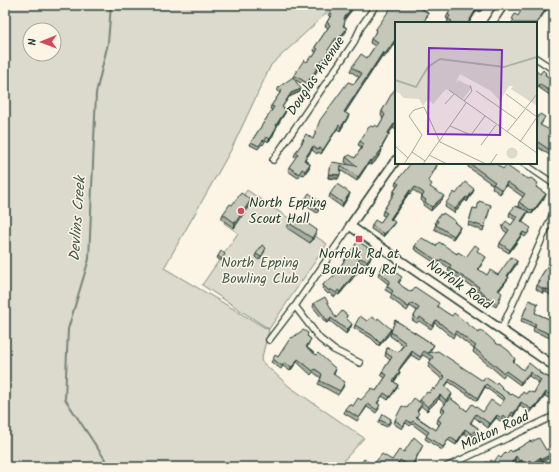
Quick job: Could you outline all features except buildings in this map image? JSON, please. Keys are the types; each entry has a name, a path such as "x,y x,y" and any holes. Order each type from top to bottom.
{"street":[{"name":"Douglas Avenue","path":"273,160 354,42 362,25 376,5"},
{"path":"492,22 503,5"},
{"path":"537,59 554,70"},
{"path":"269,340 295,306 395,161"},
{"path":"524,164 554,184"},
{"path":"501,330 554,212"},
{"name":"Norfolk Road","path":"350,226 554,366"},
{"path":"295,306 320,339 334,350 360,363"},
{"name":"Malton Road","path":"446,467 554,416"}],"green space":[{"path":"5,5 328,5 332,8 271,65 231,150 164,268 269,330 261,361 290,387 364,438 338,467 5,467"},
{"name":"North Epping Bowling Club","path":"247,190 327,244 269,329 202,285 238,233 224,223"}],"waterway":[{"name":"Devlins Creek","path":"110,467 65,399 68,329 89,259 96,93 108,43 111,5"}],"place":[{"name":"North Epping Scout Hall","path":"241,211"},
{"name":"Norfolk Rd at Boundary Rd","path":"359,239"}]}
